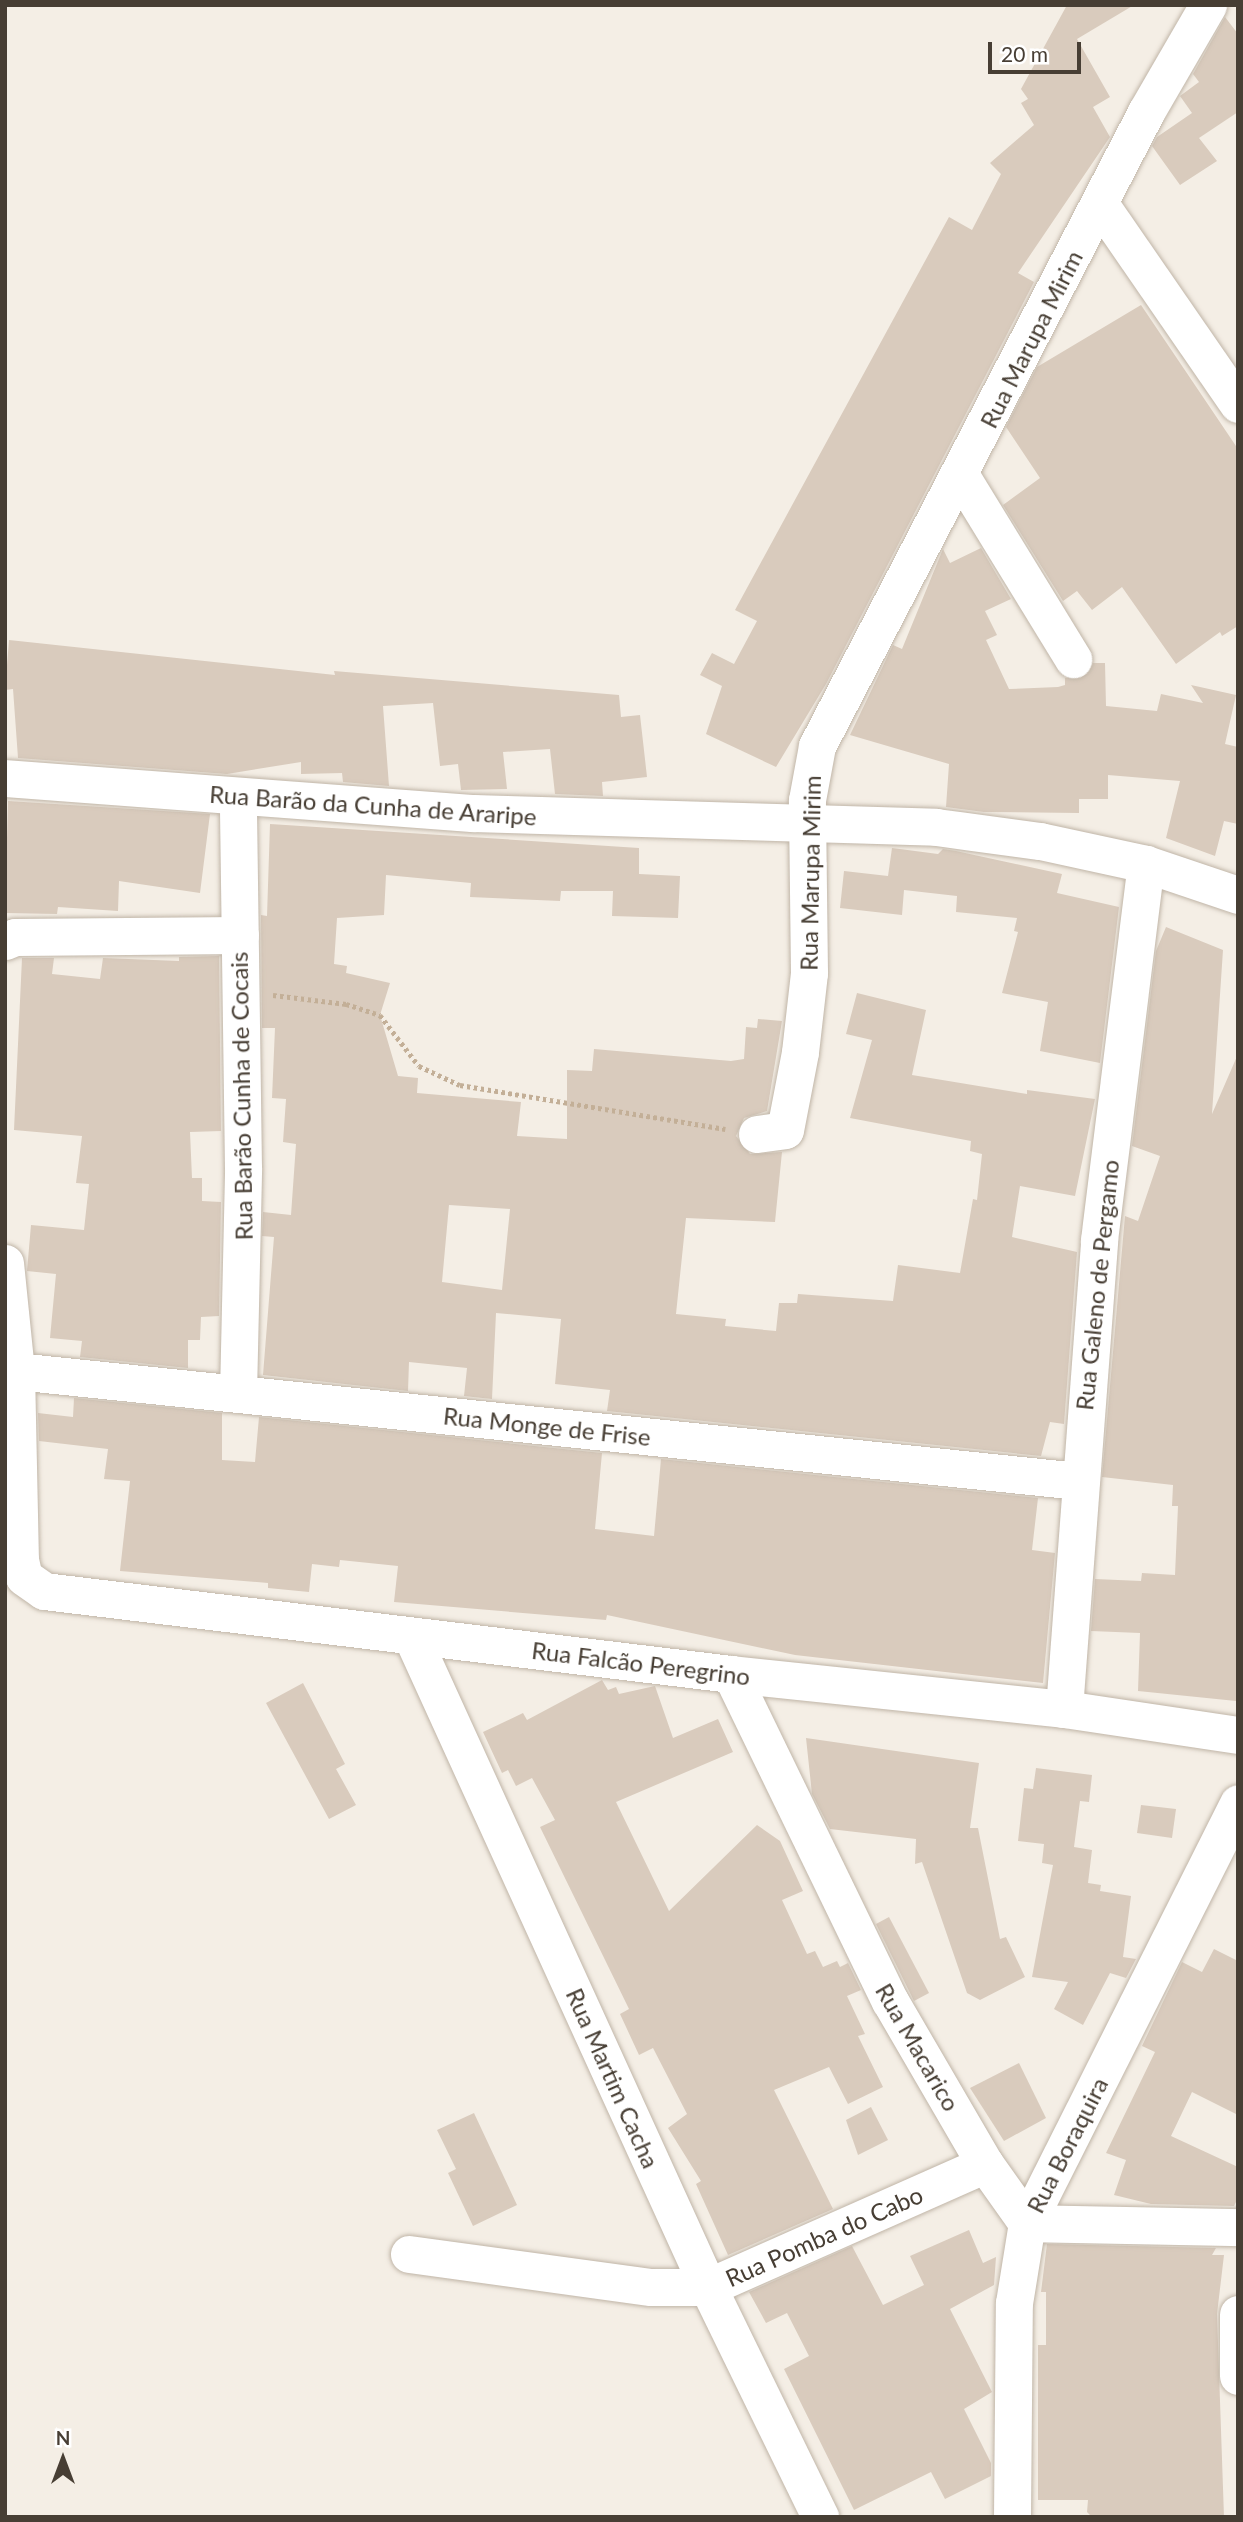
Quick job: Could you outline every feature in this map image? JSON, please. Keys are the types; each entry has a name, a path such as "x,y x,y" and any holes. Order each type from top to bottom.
{"street":[{"name":"Rua Marupa Mirim","path":"757,1134 780,1133 789,1116 809,973 807,823 809,772 817,746 838,698 961,475 1146,112 1208,5"},
{"path":"1100,204 1233,387"},
{"path":"961,475 1073,659"},
{"name":"Rua Barão da Cunha de Araripe","path":"5,778 473,813 936,827 1040,841 1146,864 1238,895"},
{"name":"Rua Barão Cunha de Cocais","path":"238,797 243,1242 238,1394"},
{"name":"Rua Galeno de Pergamo","path":"1065,1709 1078,1481 1099,1240 1146,864"},
{"path":"5,942 15,937 240,934"},
{"path":"5,1263 16,1371"},
{"name":"Rua Monge de Frise","path":"16,1371 1078,1481"},
{"name":"Rua Falcão Peregrino","path":"16,1371 20,1560 24,1577 44,1591 731,1674 1065,1709 1238,1735"},
{"name":"Rua Martim Cacha","path":"412,1637 708,2287 820,2517"},
{"name":"Rua Macarico","path":"731,1674 890,2001 985,2164 1027,2223"},
{"name":"Rua Boraquira","path":"1012,2517 1014,2303 1027,2223 1238,1803"},
{"name":"Rua Pomba do Cabo","path":"410,2254 651,2287 708,2287 985,2164"},
{"path":"1027,2223 1238,2227"},
{"path":"1238,2314 1238,2376"}],"path":[{"path":"241,993 298,996 380,1015 419,1066 460,1085 757,1134"}],"building":[{"path":"1067,5 1134,5 1077,39 1110,97 1093,107 1110,137 1018,273 1034,282 826,684 776,767 706,734 722,686 700,675 712,653 734,664 757,621 735,610 949,217 972,230 1001,174 990,163 1034,125 1021,103 1028,99 1021,89"},
{"path":"1225,17 1238,34 1238,112 1199,138 1217,161 1180,185 1152,146 1157,137 1192,113 1180,96 1199,82 1193,74"},
{"path":"1141,305 1238,449 1238,626 1222,636 1220,632 1176,664 1122,587 1092,610 1077,591 1063,601 1003,505 1040,478 1006,427 1037,367"},
{"path":"981,548 1011,599 985,611 997,635 986,640 1009,689 1058,687 1065,685 1065,678 1084,676 1093,663 1105,663 1106,706 1157,711 1161,694 1203,703 1191,685 1236,695 1225,744 1238,747 1238,824 1224,821 1215,856 1166,838 1180,781 1108,775 1108,799 1079,799 1079,813 984,812 946,807 949,764 850,735 893,645 902,649 943,549 950,563"},
{"path":"9,640 335,675 334,671 619,695 621,717 640,715 647,777 602,782 603,796 555,794 550,749 503,752 507,789 461,790 458,764 440,766 433,703 383,706 389,786 343,782 342,773 301,774 301,762 227,774 18,758 13,689 5,690"},
{"path":"8,801 210,814 200,893 119,881 118,911 58,907 57,914 5,913"},
{"path":"270,824 639,848 639,874 680,876 678,918 612,916 613,891 561,891 560,901 470,897 471,883 386,875 384,915 337,918 334,964 347,966 346,973 390,983 380,1015 398,1076 418,1078 417,1093 521,1102 517,1136 567,1139 567,1070 592,1071 594,1049 731,1061 744,1059 746,1027 757,1028 758,1019 782,1021 767,1111 744,1118 736,1136 750,1154 782,1152 775,1222 686,1218 676,1314 726,1319 725,1326 776,1331 779,1303 797,1303 798,1294 893,1301 898,1265 960,1273 973,1199 977,1200 982,1154 970,1151 971,1141 850,1118 872,1040 846,1034 857,993 926,1010 912,1075 1027,1094 1027,1090 1095,1099 1075,1196 1020,1186 1012,1237 1077,1252 1064,1424 1050,1422 1041,1456 607,1411 610,1390 555,1384 561,1319 496,1313 492,1399 464,1396 467,1368 409,1362 408,1391 263,1375 274,1237 262,1236 263,1212 291,1215 296,1144 283,1142 286,1099 272,1098 275,1028 262,1028 261,915 267,916","holes":["449,1205 510,1209 502,1290 442,1282"]},
{"path":"892,848 938,854 943,849 1062,874 1057,893 1119,907 1100,1063 1040,1051 1048,1002 1002,993 1018,932 1014,931 1017,918 956,912 957,896 904,890 902,915 840,908 844,871 888,876"},
{"path":"1166,927 1223,950 1212,1114 1238,1054 1236,1701 1138,1691 1140,1633 1091,1631 1095,1579 1141,1581 1142,1573 1175,1575 1178,1506 1172,1506 1173,1485 1102,1477 1125,1216 1138,1221 1160,1156 1132,1146 1156,951"},
{"path":"219,956 221,1131 190,1132 192,1178 202,1178 202,1201 221,1202 219,1316 201,1317 200,1340 188,1340 188,1368 80,1357 82,1341 50,1338 56,1274 27,1271 31,1225 84,1230 89,1184 76,1183 82,1136 14,1130 22,958 54,958 52,974 100,979 103,958 179,961 179,957"},
{"path":"74,1398 222,1413 222,1460 255,1462 259,1417 602,1453 595,1529 654,1536 661,1459 1038,1498 1032,1550 1055,1553 1043,1683 795,1655 607,1615 606,1620 394,1602 398,1566 340,1560 339,1567 312,1564 309,1592 268,1588 268,1583 120,1571 130,1481 104,1479 108,1449 39,1441 38,1413 73,1417"},
{"path":"602,1680 608,1690 616,1687 619,1694 655,1686 673,1738 718,1719 733,1752 616,1802 669,1911 757,1825 780,1841 803,1891 782,1900 807,1954 815,1951 823,1967 837,1961 840,1967 848,1963 861,1990 847,1996 865,2034 858,2036 883,2087 848,2104 829,2067 774,2090 833,2209 728,2255 696,2184 701,2181 668,2128 687,2114 653,2048 639,2055 620,2014 629,2009 540,1827 555,1820 532,1778 516,1786 508,1770 502,1773 483,1732 523,1713 527,1720"},
{"path":"303,1683 345,1764 336,1769 356,1805 329,1819 266,1703"},
{"path":"806,1738 979,1763 970,1828 978,1828 1000,1939 1006,1937 1025,1977 980,2000 967,1993 922,1862 915,1864 916,1839 830,1829 812,1794"},
{"path":"1036,1768 1092,1775 1089,1802 1080,1801 1074,1847 1092,1850 1088,1883 1101,1885 1100,1891 1131,1896 1123,1957 1136,1959 1126,1978 1110,1973 1083,2025 1054,2009 1068,1982 1032,1977 1053,1865 1042,1863 1044,1844 1018,1841 1024,1788 1033,1789"},
{"path":"1141,1805 1176,1809 1172,1838 1137,1833"},
{"path":"889,1917 929,1993 914,2001 876,1924"},
{"path":"1214,1949 1238,1961 1238,2115 1192,2092 1171,2136 1238,2167 1238,2198 1234,2206 1151,2204 1114,2195 1126,2160 1106,2153 1155,2052 1142,2046 1182,1962 1202,1972"},
{"path":"1019,2063 1046,2118 1004,2141 970,2088"},
{"path":"871,2107 888,2140 858,2155 846,2120"},
{"path":"474,2113 517,2205 473,2226 448,2173 456,2169 437,2130"},
{"path":"969,2230 983,2263 996,2257 994,2285 950,2309 992,2392 964,2409 991,2463 991,2476 945,2499 931,2472 854,2510 784,2369 809,2356 787,2313 766,2323 749,2292 852,2246 883,2305 924,2285 910,2256"},
{"path":"1047,2244 1216,2248 1212,2255 1224,2255 1217,2314 1224,2517 1092,2517 1087,2512 1088,2500 1038,2500 1038,2345 1046,2345 1046,2292 1041,2292"}]}
